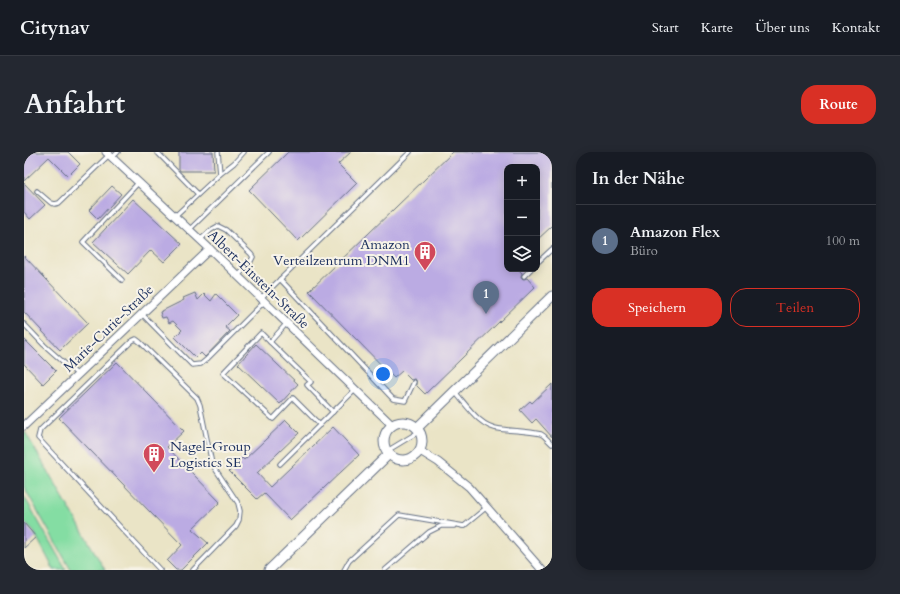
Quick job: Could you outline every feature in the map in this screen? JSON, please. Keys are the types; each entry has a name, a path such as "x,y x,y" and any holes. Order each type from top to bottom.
{"street":[{"name":"Albert-Einstein-Straße","path":"109,155 210,249 392,425"},
{"name":"Marie-Curie-Straße","path":"24,426 210,249"},
{"path":"419,430 455,391 551,300"},
{"path":"402,422 410,423 419,430 423,441 420,451 411,459 400,460 388,453 385,446 385,435 392,425 402,422"},
{"path":"420,451 455,474 469,487 542,570"},
{"path":"269,570 388,453"}],"lane":[{"path":"37,191 51,203 59,203 109,155 118,152"},
{"path":"157,152 198,194"},
{"path":"218,152 220,174"},
{"path":"175,216 234,163 244,152"},
{"path":"189,230 269,152"},
{"path":"142,314 192,365 201,364 208,359 280,279 410,152"},
{"path":"122,280 83,242 139,182"},
{"path":"200,240 218,226 226,230 251,254 253,258 238,276"},
{"path":"540,261 552,249"},
{"path":"524,276 528,272"},
{"path":"280,279 393,399 405,401 414,382"},
{"path":"270,342 287,323"},
{"path":"24,324 44,345 78,375"},
{"path":"320,425 293,398 273,419 223,373 261,334 311,382 307,386 333,412"},
{"path":"160,570 38,438 40,430 132,341 136,340 140,342 197,398 200,405 212,464 238,503 240,511 239,520 236,526 193,570"},
{"path":"280,464 356,389"},
{"path":"455,391 476,416 489,426 499,429 541,434 552,444"},
{"path":"388,453 419,430"},
{"path":"385,570 428,532 441,526 464,526 487,507"},
{"path":"344,570 349,561 399,515 464,526"}],"green space":[{"path":"24,430 105,570 71,570 24,487"},
{"path":"24,496 66,570 54,570 34,532 24,522"}],"building":[{"path":"24,152 68,152 80,164 68,176 49,157 24,181"},
{"path":"179,152 213,152 214,171 180,171"},
{"path":"288,152 351,152 338,164 357,183 298,241 249,190"},
{"name":"Amazon Verteilzentrum DNM1","path":"453,152 547,152 552,157 552,226 540,237 540,164 504,164 504,272 521,272 521,278 527,278 535,287 425,394 416,385 416,380 411,380 402,371 394,378 309,291"},
{"path":"24,183 45,205 30,219 24,212"},
{"path":"112,186 121,194 98,219 89,210"},
{"path":"133,199 182,244 164,262 151,250 128,274 93,242"},
{"path":"24,256 88,323 60,350 24,312"},
{"path":"195,293 198,300 204,294 211,301 216,294 237,315 225,327 230,331 205,357 201,353 196,358 175,337 182,330 173,321 169,323 166,317 162,318 160,312 184,300 183,298"},
{"path":"24,339 56,371 43,384 24,364"},
{"path":"256,344 298,384 280,404 238,364"},
{"name":"Nagel-Group Logistics SE","path":"117,362 184,431 167,447 220,502 192,529 208,543 181,570 176,570 167,561 182,545 59,418"},
{"path":"552,384 552,437 536,419 532,423 520,410 530,401 532,403"},
{"path":"286,420 299,433 257,473 270,487 333,427 359,455 290,520 264,493 257,499 229,471 242,458 244,460"},
{"path":"24,523 36,537 24,548"}],"place":[{"name":"Amazon Verteilzentrum DNM1","path":"425,272"},
{"name":"Amazon Flex","path":"486,314"},
{"name":"Nagel-Group Logistics SE","path":"154,474"}]}
